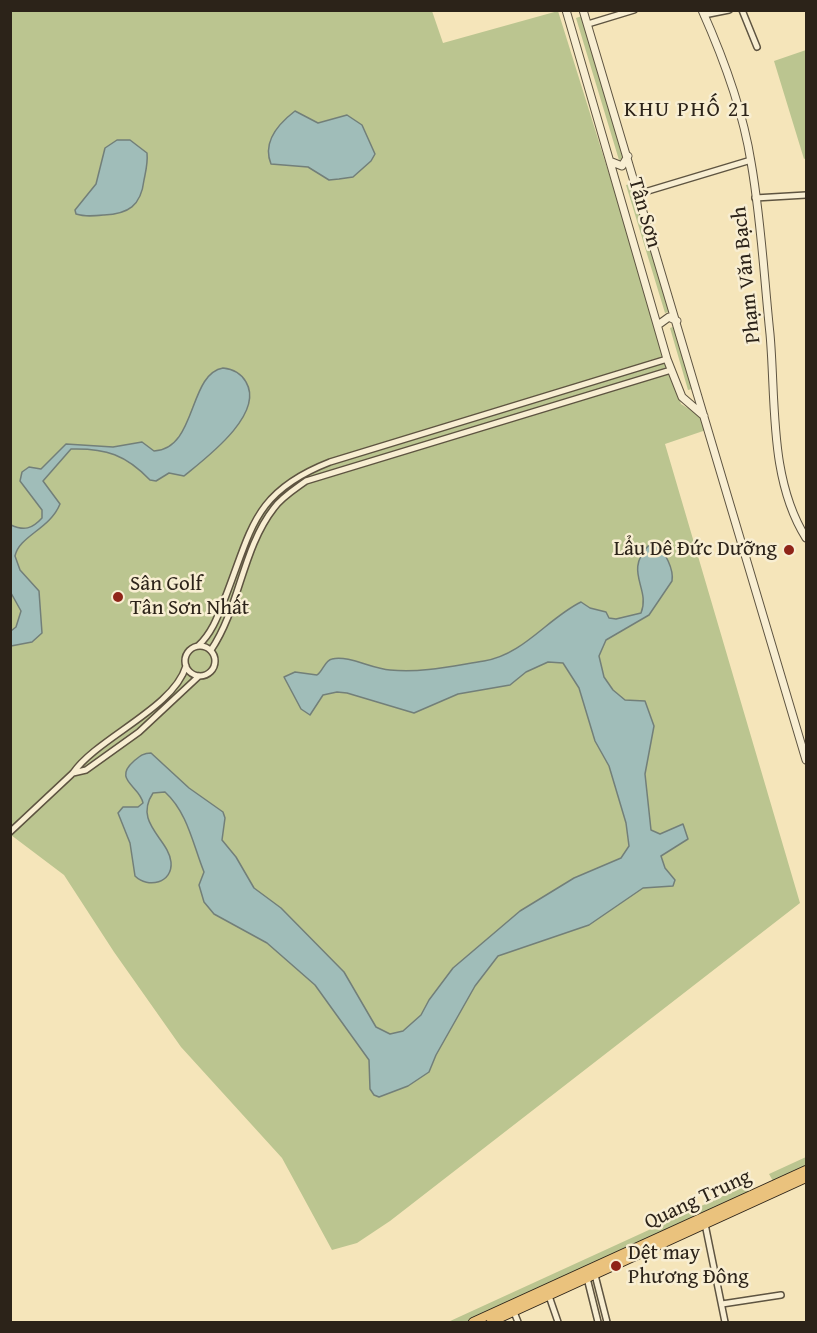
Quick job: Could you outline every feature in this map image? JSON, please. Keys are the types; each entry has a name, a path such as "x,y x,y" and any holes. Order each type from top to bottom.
{"main road":[{"name":"Quang Trung","path":"473,1323 704,1221 765,1193 807,1170"},
{"name":"Quang Trung","path":"765,1193 807,1178"},
{"name":"Quang Trung","path":"494,1322 704,1221"}],"street":[{"path":"588,24 634,10"},
{"path":"703,13 729,10"},
{"path":"742,10 757,47"},
{"name":"Tân Sơn","path":"583,11 807,760"},
{"name":"Tân Sơn","path":"568,12 667,359 679,390 686,400 704,416"},
{"name":"Phạm Văn Bạch","path":"703,13 730,85 751,160 770,336 777,442 792,511 807,538"},
{"path":"612,162 622,166 628,156"},
{"path":"638,194 751,160"},
{"path":"618,183 626,175 633,177"},
{"path":"755,198 807,195"},
{"path":"658,325 669,316 677,321"},
{"path":"10,832 85,759 123,732 176,683 186,666 188,652 198,646 212,628 260,511 288,483 307,471 340,459 531,403 667,359"},
{"path":"211,650 236,597 266,520 280,501 306,481 671,370"},
{"path":"628,373 631,383"},
{"path":"679,390 684,396 691,395 696,386"},
{"path":"531,403 534,410"},
{"path":"474,420 477,428"},
{"path":"430,433 432,442"},
{"path":"340,459 343,468"},
{"path":"288,483 293,490"},
{"path":"235,568 245,571"},
{"path":"186,666 191,673 199,676 207,675 215,666 214,654 211,650 198,646"},
{"path":"73,773 86,770 129,739 163,712 199,676"},
{"path":"123,732 129,739"},
{"path":"704,1221 725,1323"},
{"path":"591,1277 598,1323"},
{"path":"591,1277 607,1323"},
{"path":"722,1304 781,1295"},
{"path":"549,1296 558,1323"},
{"path":"514,1312 518,1323"}],"green space":[{"name":"Sân Golf Tân Sơn Nhất","path":"11,11 432,11 443,43 558,11 681,404 707,420 709,429 665,444 800,903 390,1221 357,1243 332,1250 282,1158 181,1047 114,952 64,875 11,835"},
{"path":"585,15 629,156 619,160 576,18"},
{"path":"806,50 806,158 804,159 774,61"},
{"path":"637,182 674,310 665,313 626,185"},
{"path":"678,325 696,388 688,390 670,328"},
{"path":"806,1157 806,1166 773,1181 769,1174"},
{"path":"747,1185 750,1192 466,1322 448,1322"}],"water":[{"path":"295,111 318,123 347,115 362,125 375,154 371,161 353,177 329,180 308,167 271,164 269,148 273,134"},
{"path":"117,140 130,140 147,153 147,166 140,196 132,207 120,213 93,216 76,214 75,210 96,184 105,148"},
{"path":"223,368 236,372 246,382 250,394 247,408 241,421 218,447 184,476 169,473 156,481 150,480 132,464 115,455 95,450 71,449 43,481 60,504 49,520 22,543 15,556 20,570 39,591 42,633 32,642 11,646 11,631 16,627 21,611 11,593 11,525 28,528 42,518 42,510 20,481 22,472 29,467 41,469 66,444 113,447 142,442 154,451 168,447 178,438 186,425 204,383 212,373"},
{"path":"656,544 668,561 672,571 672,581 649,615 606,640 599,656 604,677 613,690 625,700 645,701 654,726 645,774 651,830 660,834 683,824 688,839 661,856 665,868 675,880 673,886 643,888 589,925 498,956 475,986 436,1055 429,1072 408,1086 379,1097 374,1095 370,1089 369,1060 315,985 267,943 214,914 204,902 199,885 204,872 193,840 185,819 165,792 153,793 147,813 149,822 169,854 171,869 168,875 159,882 146,882 135,876 130,843 118,813 123,807 138,807 143,803 126,778 128,768 140,756 151,753 189,788 223,812 225,818 222,840 236,857 254,888 281,908 344,972 376,1027 390,1034 403,1031 421,1015 429,1000 453,968 520,911 574,878 621,858 629,846 626,823 609,766 595,741 579,688 563,663 548,662 526,672 510,685 458,694 414,713 337,692 323,695 310,715 301,709 284,677 295,672 317,675 328,661 339,658 383,669 402,671 484,661 511,652 581,602 590,608 606,612 609,618 616,619 641,613 643,596 638,564 649,545"}],"place":[{"name":"Lẩu Dê Đức Dưỡng","path":"789,550"},
{"name":"Sân Golf Tân Sơn Nhất","path":"118,597"},
{"name":"Dệt may Phương Đông","path":"616,1266"}],"district":[{"name":"KHU PHỐ 21","path":"688,110"}]}
